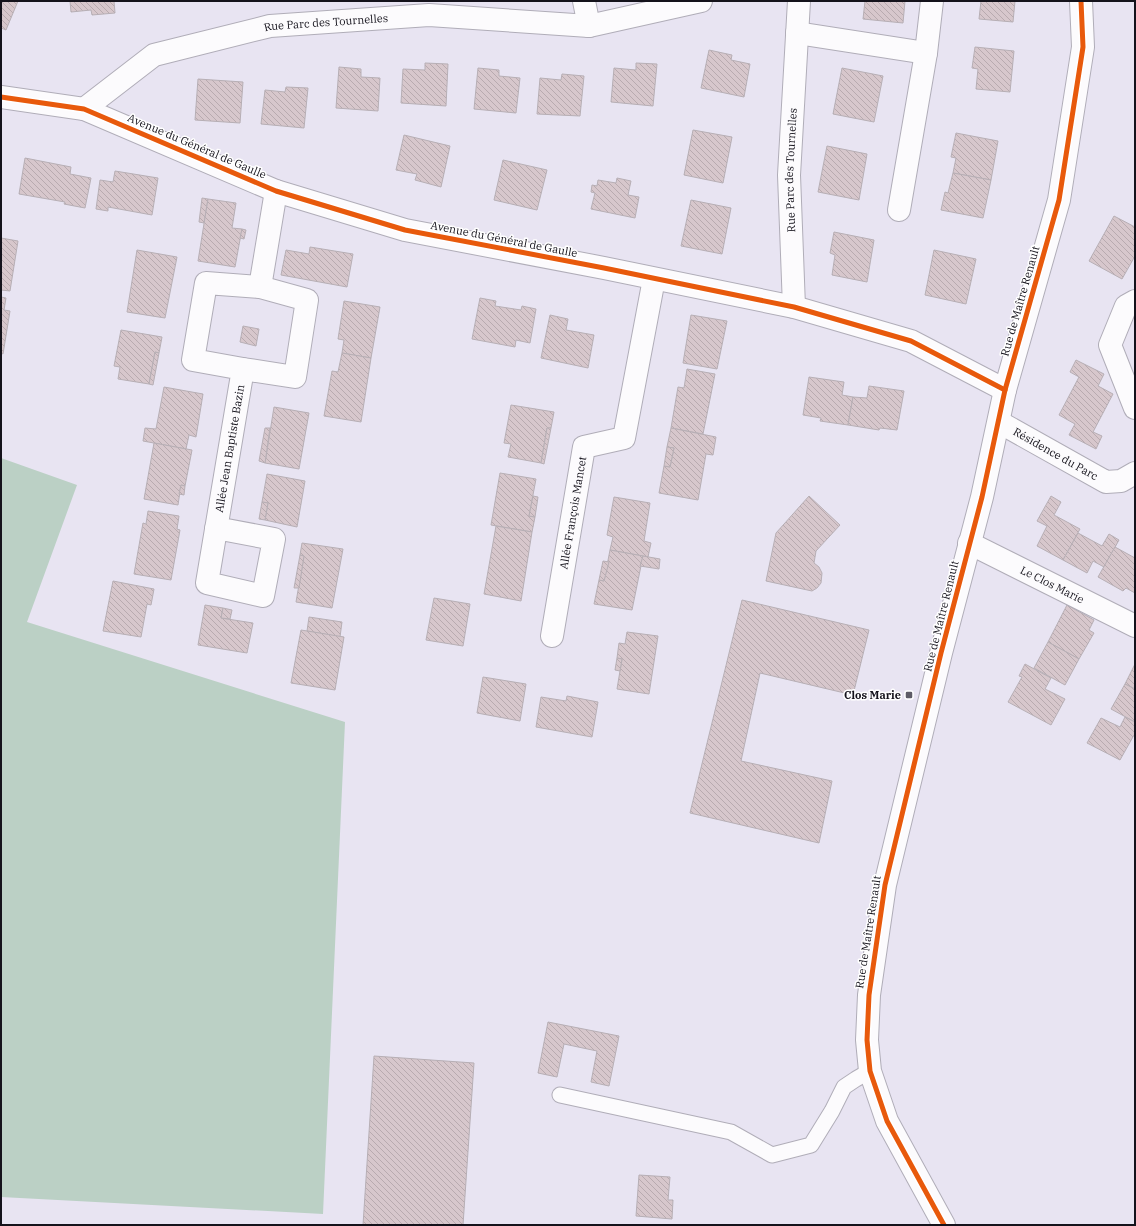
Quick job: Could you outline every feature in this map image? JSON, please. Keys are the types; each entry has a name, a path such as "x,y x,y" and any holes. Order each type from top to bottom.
{"street":[{"path":"584,1 589,26"},
{"name":"Rue Parc des Tournelles","path":"84,109 154,55 270,26 429,15 589,26 701,1"},
{"name":"Rue Parc des Tournelles","path":"794,307 789,175 799,1"},
{"path":"899,210 926,53 932,1"},
{"name":"Rue de Maître Renault","path":"944,1225 888,1121 870,1071 867,1040 869,995 885,885 969,543 982,497 1005,390 1059,200 1083,47 1081,1"},
{"path":"797,33 926,53"},
{"name":"Avenue du Général de Gaulle","path":"1,98 84,109 276,191 405,230 654,278 794,307 911,341 1005,390"},
{"path":"260,287 276,191"},
{"name":"Allée François Mancet","path":"552,636 584,447 624,438 654,278"},
{"name":"Allée Jean Baptiste Bazin","path":"206,283 260,287 307,300 295,377 243,370 193,360 206,283"},
{"path":"1135,301 1126,306 1110,345 1135,408"},
{"name":"Allée Jean Baptiste Bazin","path":"216,528 243,370"},
{"name":"Résidence du Parc","path":"999,422 1106,482 1121,481 1135,474"},
{"name":"Le Clos Marie","path":"969,543 1135,626"}],"lane":[{"path":"560,1095 731,1132 772,1155 812,1145 844,1087 870,1071"}],"green space":[{"path":"1,458 77,485 27,622 345,722 323,1214 1,1197"}],"building":[{"path":"1,1 18,1 6,30 1,28"},
{"path":"70,1 114,1 115,13 92,15 91,10 71,12"},
{"path":"865,1 905,1 903,23 863,19"},
{"path":"981,1 1015,1 1013,22 979,19"},
{"path":"975,47 1014,51 1010,92 976,89 978,69 972,68"},
{"path":"709,50 732,55 731,60 750,64 744,97 701,88"},
{"path":"425,63 448,64 446,106 401,103 403,69 425,70"},
{"path":"636,63 657,64 653,106 611,102 614,68 636,70"},
{"path":"339,67 361,69 361,77 380,78 378,111 336,108"},
{"path":"478,68 499,70 499,76 520,78 516,113 474,109"},
{"path":"842,68 883,76 874,122 833,114"},
{"path":"562,74 584,76 580,116 537,114 540,78 561,80"},
{"path":"198,79 243,82 240,123 195,120"},
{"path":"286,87 308,88 304,128 261,124 265,90 285,92"},
{"path":"693,130 732,137 723,183 684,175"},
{"path":"956,133 998,141 991,180 953,173 956,158 951,157"},
{"path":"404,135 450,146 441,187 415,180 417,174 396,170"},
{"path":"827,146 867,154 859,200 818,192"},
{"path":"25,158 71,167 70,174 91,178 85,208 64,204 65,202 19,194"},
{"path":"503,160 547,170 537,210 494,200"},
{"path":"115,171 158,178 152,215 108,207 108,211 96,209 100,180 113,182"},
{"path":"953,173 991,180 983,218 941,210 945,192 948,193"},
{"path":"617,178 631,181 628,195 639,197 635,218 591,209 595,193 591,192 592,185 597,186 598,180 616,183"},
{"path":"202,198 208,199 204,223 199,222"},
{"path":"208,199 236,203 232,228 242,229 235,267 198,261"},
{"path":"691,200 731,208 722,254 681,246"},
{"path":"1114,216 1135,227 1135,256 1122,279 1089,261"},
{"path":"242,229 246,230 244,239 240,238"},
{"path":"834,232 874,240 867,282 832,275 835,255 830,253"},
{"path":"1,238 18,241 10,291 1,290"},
{"path":"310,247 353,254 347,287 281,275 286,250 309,254"},
{"path":"137,250 177,257 165,318 127,312"},
{"path":"934,250 976,259 966,304 925,295"},
{"path":"1,297 6,298 4,310 10,311 3,354 1,353"},
{"path":"480,298 496,301 495,306 521,310 522,306 536,309 530,343 516,340 515,347 472,339"},
{"path":"344,301 380,307 371,358 342,353 344,340 338,339"},
{"path":"550,315 568,319 566,330 594,335 588,368 541,358"},
{"path":"691,315 727,321 717,369 683,363"},
{"path":"243,326 259,329 256,346 240,342"},
{"path":"121,330 162,337 159,353 155,352 149,384 118,379 120,367 114,366"},
{"path":"155,352 159,353 153,385 149,384"},
{"path":"342,353 371,358 361,422 324,416 332,371 338,372"},
{"path":"1076,360 1104,374 1098,386 1113,394 1093,432 1102,436 1096,449 1069,435 1075,424 1059,415 1079,377 1070,372"},
{"path":"687,369 715,374 703,434 671,428 678,387 684,388"},
{"path":"809,377 844,382 842,395 853,397 848,425 820,421 821,418 803,415"},
{"path":"869,386 904,391 897,430 880,428 879,430 848,425 853,397 867,398"},
{"path":"164,387 203,394 196,437 189,435 186,449 143,441 145,428 156,429"},
{"path":"511,405 554,412 551,428 547,428 541,463 508,457 511,444 504,443"},
{"path":"274,407 309,413 299,469 265,463"},
{"path":"265,428 270,428 265,463 259,461"},
{"path":"547,428 551,428 544,464 541,463"},
{"path":"671,428 716,437 713,455 706,454 698,500 659,493 664,466 670,467 674,448 667,447"},
{"path":"154,443 192,450 185,486 181,485 178,505 144,499"},
{"path":"667,447 674,448 670,467 664,466"},
{"path":"500,473 536,479 529,516 535,517 532,532 491,525"},
{"path":"267,474 305,481 297,527 265,520 268,503 262,502"},
{"path":"181,485 185,486 184,495 179,494"},
{"path":"533,496 538,497 535,517 529,516"},
{"path":"809,496 840,525 816,551 814,563 819,567 822,573 821,583 812,591 766,581 776,533"},
{"path":"1051,496 1061,502 1054,515 1080,529 1063,560 1037,546 1047,526 1037,521"},
{"path":"614,497 650,503 644,541 651,543 648,557 610,550 613,537 607,535"},
{"path":"262,502 268,503 265,520 259,519"},
{"path":"148,511 179,516 177,529 180,530 171,580 134,574 143,523 146,524"},
{"path":"496,526 532,532 521,601 484,594"},
{"path":"1078,533 1102,546 1109,534 1119,540 1104,567 1093,561 1087,573 1063,560"},
{"path":"302,543 343,549 332,608 296,602 304,556 300,555"},
{"path":"1115,547 1135,558 1135,593 1126,588 1123,591 1098,577"},
{"path":"610,550 643,556 632,610 594,604 599,580 604,581"},
{"path":"300,555 304,556 299,588 294,588"},
{"path":"643,556 660,559 659,569 640,566"},
{"path":"603,561 609,562 604,581 599,580"},
{"path":"113,581 154,589 151,605 147,604 141,637 103,631"},
{"path":"434,598 470,604 463,646 426,640"},
{"path":"742,600 869,630 853,695 760,673 741,761 832,781 819,843 690,813"},
{"path":"205,605 223,608 221,618 253,623 247,653 198,645"},
{"path":"1067,605 1094,620 1089,630 1094,633 1079,659 1048,642"},
{"path":"223,608 232,610 230,619 221,618"},
{"path":"309,617 342,622 340,637 307,631"},
{"path":"301,630 344,637 335,690 291,683"},
{"path":"627,632 658,636 649,694 617,689 622,659 617,658 619,643 625,644"},
{"path":"1048,642 1079,659 1065,685 1034,668"},
{"path":"617,658 622,659 620,671 615,670"},
{"path":"1025,664 1051,678 1045,689 1065,699 1051,725 1008,702 1022,677 1019,676"},
{"path":"1135,664 1135,689 1125,684"},
{"path":"483,677 526,684 520,721 477,713"},
{"path":"1125,684 1135,689 1135,722 1111,709"},
{"path":"567,696 598,702 592,737 536,727 541,697 566,701"},
{"path":"1125,717 1135,722 1135,735 1120,760 1087,743 1101,718 1120,727"},
{"path":"548,1022 619,1036 609,1086 591,1082 597,1051 564,1044 557,1077 538,1073"},
{"path":"374,1056 474,1063 463,1225 363,1225"},
{"path":"639,1175 670,1177 668,1200 673,1200 672,1219 636,1216"}],"cycle path":[{"path":"944,1225 887,1121 870,1071 867,1040 869,995 885,885 941,653 982,497 1005,390 1059,200 1083,47 1081,1"},
{"path":"1,97 84,109 276,191 405,230 604,268 794,307 911,341 1005,390"}],"place":[{"name":"Clos Marie","path":"909,695"}]}
